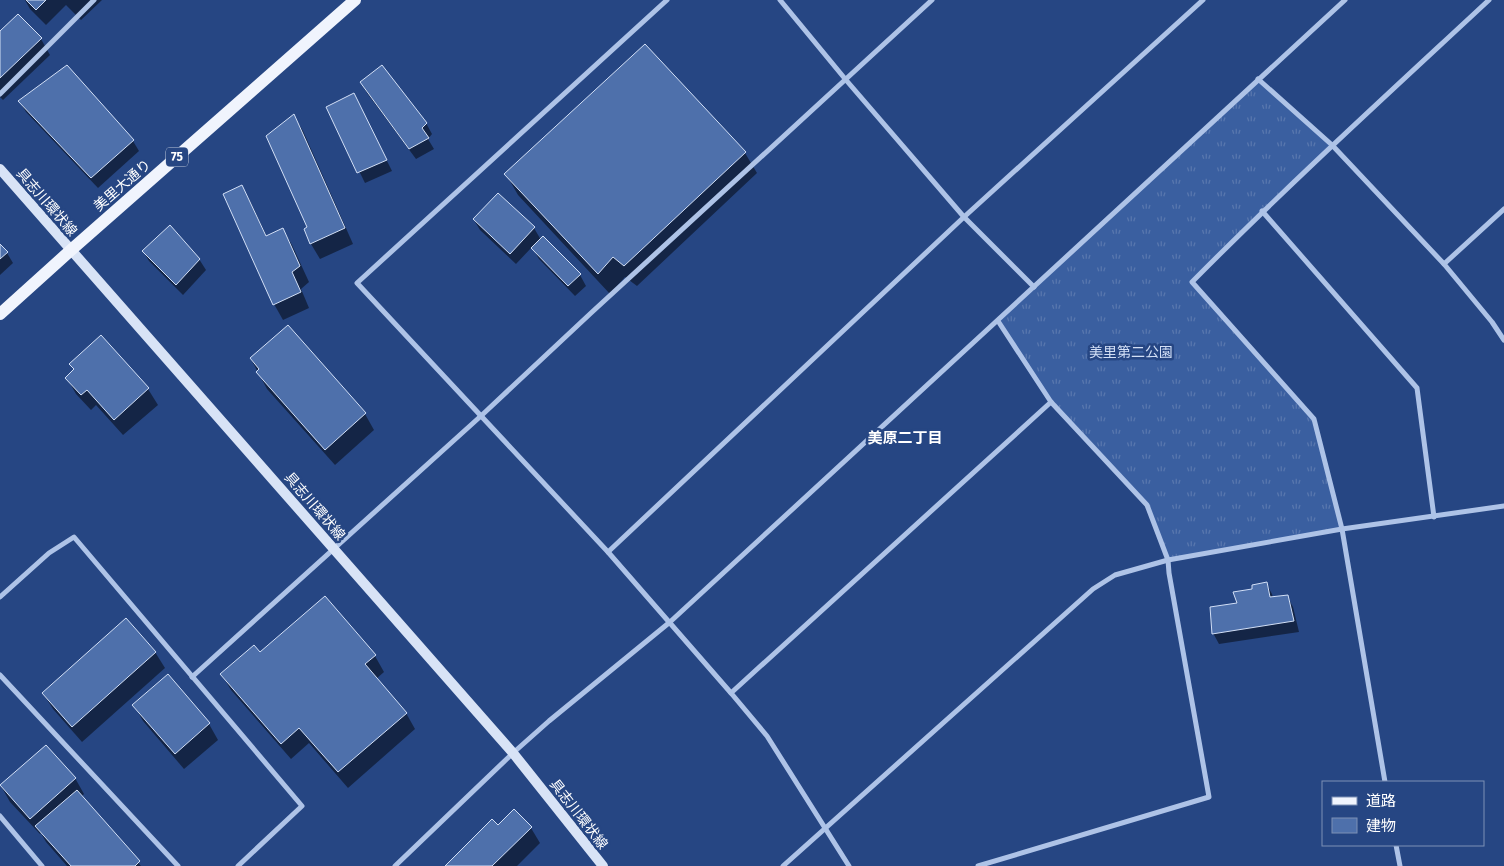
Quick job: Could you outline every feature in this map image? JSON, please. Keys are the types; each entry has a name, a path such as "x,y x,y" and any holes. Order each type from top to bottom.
{"main road":[{"name":"美里大通り","path":"0,314 70,250 355,0"},
{"name":"具志川環状線","path":"0,169 514,753 603,866"}],"street":[{"path":"0,94 94,0"},
{"path":"667,0 357,283 608,552 731,693 767,736 849,866"},
{"path":"780,0 964,217 1034,287"},
{"path":"192,677 482,415 590,313 932,0"},
{"path":"608,552 964,217 1203,0"},
{"path":"395,866 549,720 670,622 1345,0"},
{"path":"1386,781 1342,529 1314,419 1192,282 1332,145 1490,0"},
{"path":"1258,79 1332,145 1444,264 1492,322 1504,340"},
{"path":"1444,264 1504,209"},
{"path":"1262,212 1417,388 1434,516"},
{"path":"978,866 1210,797 1168,560 1147,505 1051,402 998,321"},
{"path":"731,693 1051,402"},
{"path":"783,866 1093,589 1116,574 1168,560 1342,529 1504,506"},
{"path":"0,597 49,553 74,537 302,806 238,866"},
{"path":"0,675 178,866"},
{"path":"0,816 42,866"},
{"path":"1396,846 1400,866"}],"green space":[{"name":"美里第二公園","path":"1258,79 1332,145 1192,282 1314,419 1342,529 1168,560 1147,505 1051,402 998,321"}],"building":[{"path":"26,0 46,0 36,10"},
{"path":"18,14 42,38 0,78 0,31"},
{"path":"645,44 746,152 624,266 613,257 598,274 504,174"},
{"path":"67,65 134,140 91,178 18,101"},
{"path":"382,65 427,123 422,128 429,138 409,149 360,82"},
{"path":"354,93 387,160 357,173 326,107"},
{"path":"294,114 345,228 310,244 304,229 307,227 266,136"},
{"path":"242,185 266,236 283,228 300,266 292,272 301,292 273,305 223,194"},
{"path":"498,193 535,227 510,254 473,219"},
{"path":"170,225 200,259 176,285 142,251"},
{"path":"543,236 581,274 568,286 531,248"},
{"path":"0,244 8,252 0,259"},
{"path":"288,325 366,413 325,450 256,372 259,369 250,358"},
{"path":"101,335 149,388 114,420 87,390 81,395 65,378 74,369 69,364"},
{"path":"1267,582 1270,597 1288,595 1294,621 1212,634 1210,607 1237,603 1233,592 1252,589 1252,585"},
{"path":"325,596 376,655 365,664 407,713 338,772 299,728 281,744 220,674 254,645 260,652"},
{"path":"126,618 156,652 72,727 42,693"},
{"path":"168,674 210,723 175,754 132,705"},
{"path":"46,745 76,778 30,819 0,785"},
{"path":"77,790 140,861 135,866 71,866 35,826"},
{"path":"514,809 532,827 492,866 445,866 492,819 498,825"}],"district":[{"name":"美原二丁目","path":"905,438"}]}
